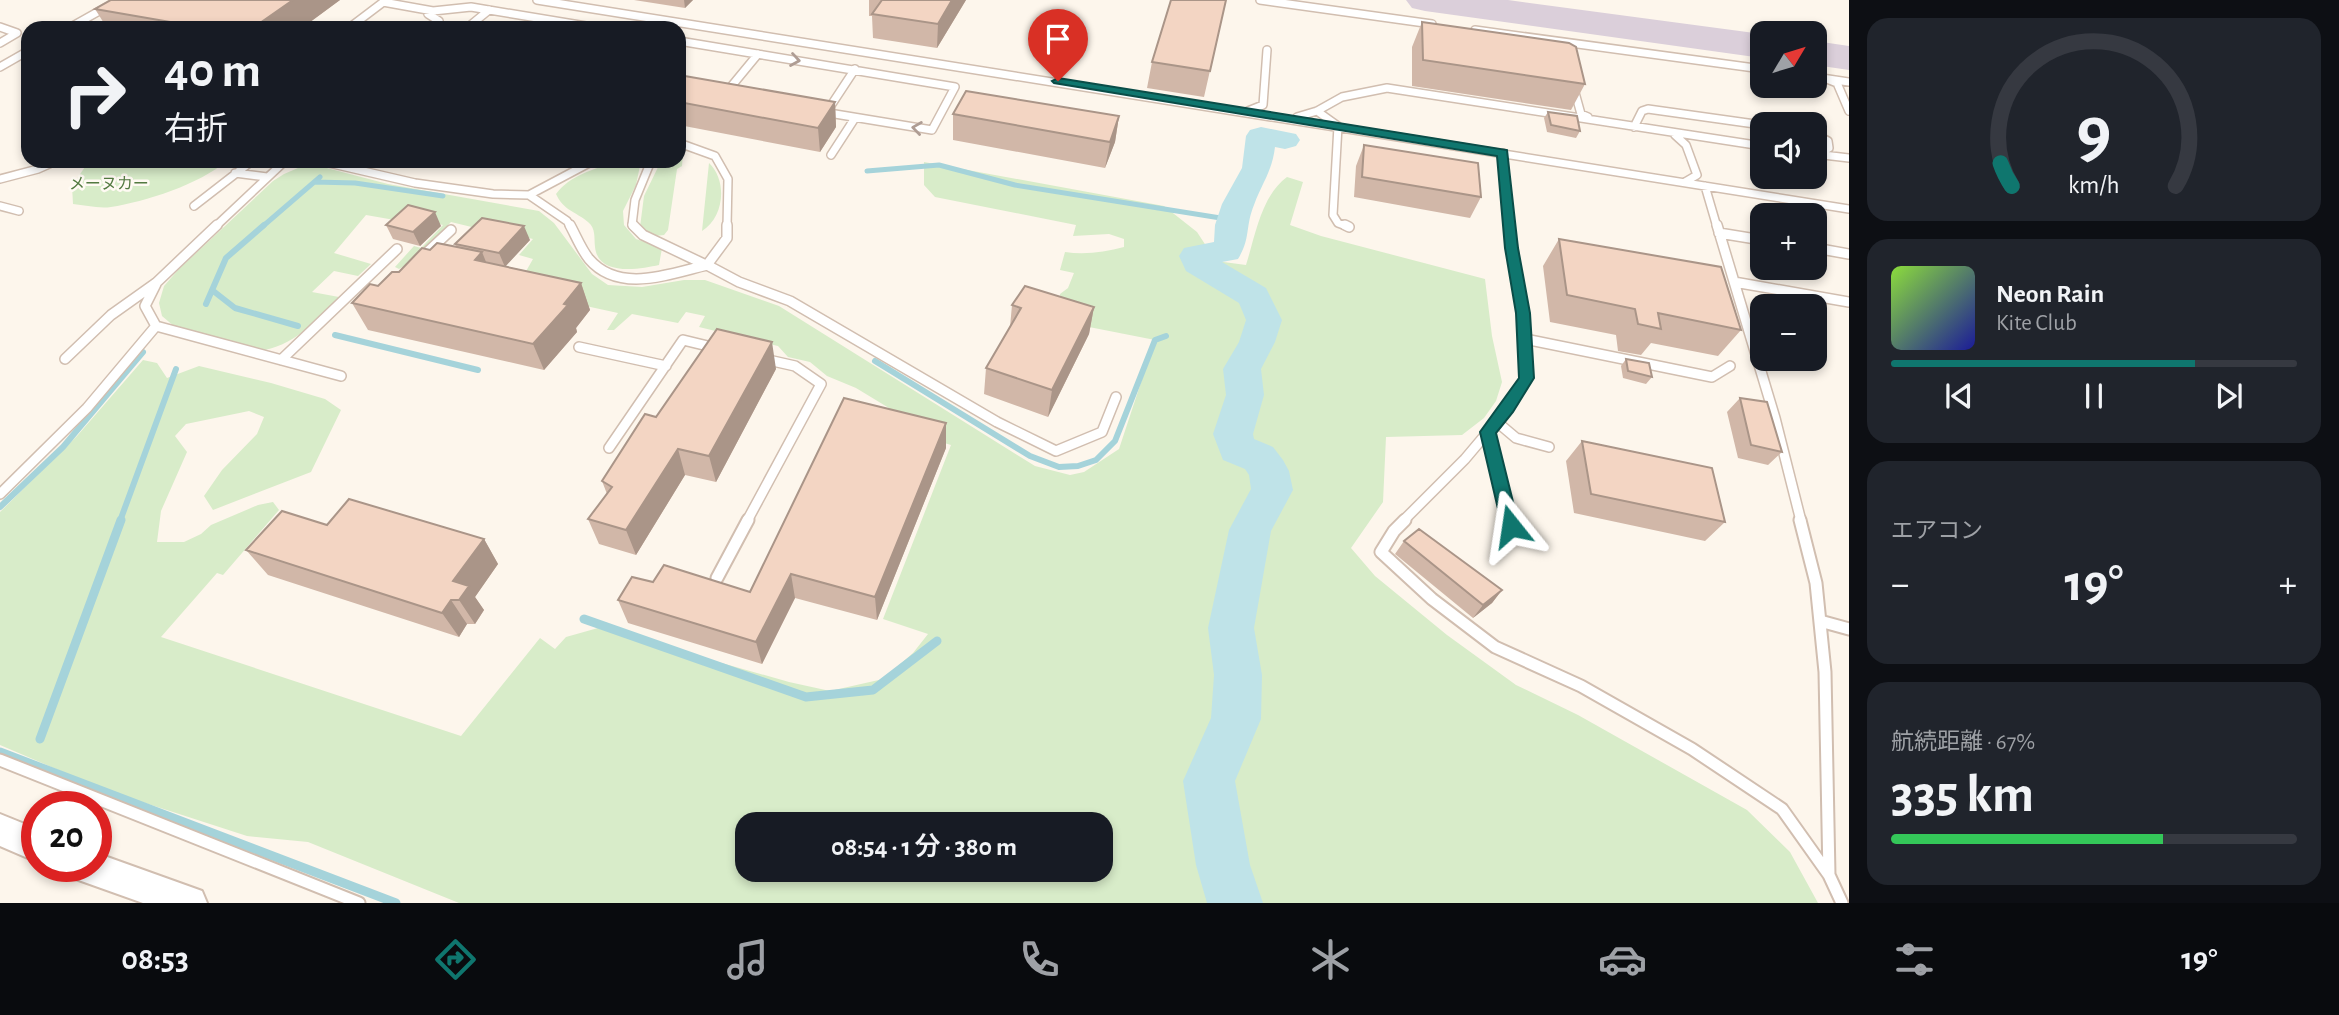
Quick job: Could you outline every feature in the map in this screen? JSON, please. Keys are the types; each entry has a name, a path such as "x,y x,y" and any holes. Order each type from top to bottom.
{"street":[{"path":"0,830 21,839"},
{"path":"112,876 190,903"}],"lane":[{"path":"82,21 119,0"},
{"path":"537,0 672,21"},
{"path":"1260,0 1445,26"},
{"path":"383,3 433,15 439,21"},
{"path":"359,21 383,3 433,11 458,7 489,10 546,21"},
{"path":"476,21 489,10"},
{"path":"686,23 1849,209"},
{"path":"0,27 17,33 0,43"},
{"path":"1472,29 1750,67"},
{"path":"1566,41 1568,54"},
{"path":"686,42 951,85 956,90 932,130 813,110"},
{"path":"1267,50 1263,105 1272,115"},
{"path":"724,95 758,54"},
{"path":"0,67 21,55"},
{"path":"825,113 855,69"},
{"path":"1827,79 1849,82"},
{"path":"1827,79 1837,83 1849,111"},
{"path":"1573,80 1581,114 1602,122"},
{"path":"1292,118 1317,111 1342,97 1387,88 1602,122 1637,124 1675,134 1750,144"},
{"path":"713,93 737,97"},
{"path":"1248,111 1263,105"},
{"path":"1637,124 1642,111 1648,109 1750,123"},
{"path":"1317,111 1338,126"},
{"path":"831,155 855,118"},
{"path":"1338,126 1333,215 1338,223 1349,227"},
{"path":"1675,134 1686,145 1697,175 1709,186 1719,233 1774,418 1816,583 1825,672 1829,875"},
{"path":"1686,145 1701,138"},
{"path":"1827,140 1829,148 1845,158"},
{"path":"529,195 567,221 589,258 607,273 626,279 647,279 706,265 727,238 728,179 715,156 686,145"},
{"path":"1503,153 1511,248 1523,313 1526,378 1497,422 1465,459 1394,531 1381,552 1432,599 1495,647 1581,686 1626,711 1692,749 1782,809 1829,875 1842,903"},
{"path":"1827,155 1845,158"},
{"path":"0,179 40,168"},
{"path":"194,206 242,168"},
{"path":"65,359 111,315 156,284 277,168"},
{"path":"350,168 415,183 493,194 529,195 576,168"},
{"path":"648,168 635,200 632,225 643,235 738,282 790,301 997,422 1055,451 1102,432 1116,397"},
{"path":"235,173 267,177"},
{"path":"1685,183 1697,175"},
{"path":"0,206 19,211"},
{"path":"414,265 451,230"},
{"path":"1719,233 1750,238"},
{"path":"281,360 397,249"},
{"path":"1827,250 1849,254"},
{"path":"422,257 435,259"},
{"path":"1734,282 1849,302"},
{"path":"156,284 145,306 156,326 341,376"},
{"path":"352,291 366,294"},
{"path":"0,494 88,408 156,326"},
{"path":"1525,338 1712,377 1730,366"},
{"path":"608,448 683,340 733,352"},
{"path":"579,347 666,366"},
{"path":"717,578 821,384 795,366 758,358"},
{"path":"1497,422 1516,438 1549,447"},
{"path":"1488,432 1511,526 1531,540"},
{"path":"1820,621 1849,629"},
{"path":"0,760 359,903"}],"green space":[{"path":"924,162 1164,206 1197,232 1216,261 1246,265 1265,206 1278,185 1287,177 1303,182 1290,225 1321,236 1485,279 1492,336 1502,382 1496,401 1484,418 1462,435 1386,437 1383,502 1351,548 1375,576 1447,635 1516,685 1578,715 1747,810 1790,852 1818,903 459,903 308,842 247,836 105,790 0,745 0,512 77,436 143,360 157,363 167,378 199,366 325,399 341,410 311,472 213,510 204,496 222,470 257,434 264,417 249,411 186,424 175,436 187,452 161,511 157,542 184,542 201,534 211,525 258,505 273,502 279,510 223,575 217,573 161,637 461,736 540,638 555,649 566,637 598,628 830,691 883,679 913,653 928,634 883,619 951,445 908,432 912,422 856,388 827,376 810,362 788,357 778,346 699,327 705,316 686,312 678,323 632,314 614,330 607,330 618,313 434,273 525,273 533,259 519,255 533,239 451,222 415,259 399,269 395,267 414,246 421,248 443,225 412,217 406,222 366,215 334,253 371,264 358,276 334,271 312,292 339,297 303,332 293,338 271,349 258,351 175,327 162,316 159,303 164,286 273,181 284,174 298,168 327,168 388,184 539,211 554,223 592,274 608,285 642,287 684,280 705,280 779,306 1035,466 1070,475 1084,472 1119,449 1155,340 1089,327 1061,313 1060,294 1068,288 1074,273 1060,270 1065,252 1102,252 1124,247 1124,239 1109,234 1073,236 1076,225 935,197 924,185"},
{"path":"709,163 719,179 721,199 715,217 702,231"},
{"name":"メーヌカー","path":"84,168 216,168 172,191 111,207 73,204 72,186"},
{"path":"598,168 640,168 636,185 623,211 624,225 636,239 662,248 659,265 621,269 604,263 598,257 591,224 566,207 556,194 568,182"},
{"path":"658,168 679,168 668,230 664,235 655,236 640,227 644,196"}],"building":[{"path":"111,0 293,0 263,21 164,21 95,9"},
{"path":"882,0 952,0 938,24 872,14"},
{"path":"1171,0 1226,0 1210,71 1152,62"},
{"path":"1422,22 1569,43 1576,47 1585,84 1423,60"},
{"path":"686,76 835,102 818,128 686,103"},
{"path":"966,91 1119,116 1110,142 953,114"},
{"path":"1548,112 1577,116 1580,131 1551,125"},
{"path":"1364,145 1478,163 1481,197 1362,177"},
{"path":"408,205 435,212 413,232 386,225"},
{"path":"482,218 524,226 499,253 455,244"},
{"path":"1559,239 1721,267 1741,330 1658,313 1661,329 1638,324 1635,309 1567,295"},
{"path":"437,243 482,252 475,260 581,283 564,304 568,305 533,344 352,303 370,284 378,286 392,272 399,272 422,248 430,250"},
{"path":"1025,286 1094,307 1052,390 986,368 1021,308 1012,305"},
{"path":"717,329 772,342 709,456 678,449 626,530 588,519 612,487 602,481 645,414 656,417"},
{"path":"1626,359 1649,363 1652,377 1628,371"},
{"path":"844,398 946,423 875,597 791,574 756,642 618,600 632,577 653,582 664,565 750,592"},
{"path":"1740,398 1767,402 1782,452 1751,445"},
{"path":"1582,441 1712,468 1725,522 1591,494"},
{"path":"349,499 484,539 453,581 469,586 459,600 451,600 442,613 246,550 282,511 327,525"},
{"path":"1419,529 1502,590 1483,605 1404,541"}],"waterway":[{"path":"1235,903 1223,865 1209,781 1236,719 1238,675 1231,628 1250,530 1272,490 1269,471 1259,458 1237,449 1233,434 1245,395 1242,369 1257,342 1264,320 1254,296 1198,263 1196,256 1226,251 1232,240 1231,225 1238,204 1257,168 1261,136 1285,140"},
{"path":"867,171 939,165 1015,185 1233,220"},
{"path":"262,227 320,177"},
{"path":"315,182 355,183 443,196"},
{"path":"212,290 226,258 264,225"},
{"path":"206,304 212,290"},
{"path":"212,290 235,308 298,326"},
{"path":"335,335 478,370"},
{"path":"875,361 1030,456 1059,467 1078,466 1096,460 1115,441 1155,340 1166,336"},
{"path":"0,507 63,447 143,352"},
{"path":"120,521 176,369"},
{"path":"40,739 121,520"},
{"path":"584,619 806,697 873,690 937,641"},
{"path":"0,752 396,903"}],"taxiway":[{"path":"1425,0 1750,44"},
{"path":"1827,55 1849,58"}],"route":[{"path":"1058,81 1503,153 1511,248 1523,313 1526,378 1508,408 1488,432 1511,526"}]}
